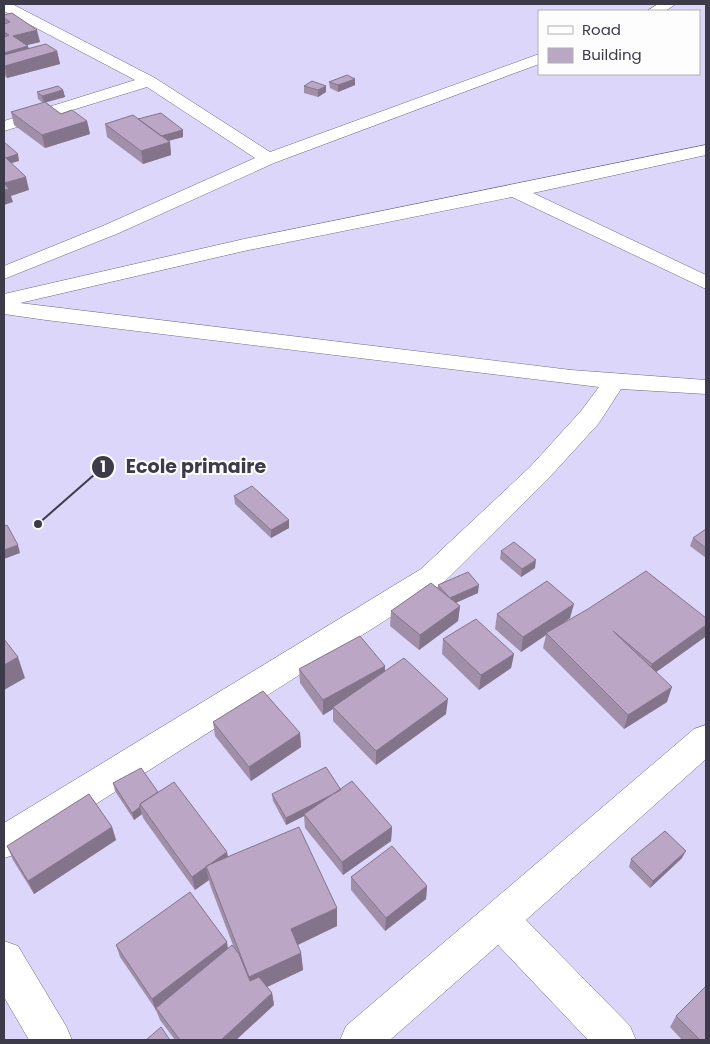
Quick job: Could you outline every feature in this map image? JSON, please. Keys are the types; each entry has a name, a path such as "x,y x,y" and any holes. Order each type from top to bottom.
{"street":[{"path":"656,10 669,4"},
{"path":"4,5 149,82 268,159"},
{"path":"4,273 112,229 268,159 538,59"},
{"path":"4,126 149,82"},
{"path":"4,300 244,245 706,150"},
{"path":"514,191 706,283"},
{"path":"4,307 61,316 353,348 615,381 646,386 706,402"},
{"path":"4,842 431,577 539,473 590,417 615,381"},
{"path":"646,386 706,387"},
{"path":"360,1040 706,739"},
{"path":"499,919 616,1040"},
{"path":"4,960 52,1040"}],"building":[{"path":"12,13 37,30 13,36 28,46 4,53 4,37 9,35 4,32 4,24 10,22 4,18 4,15"},
{"path":"46,44 57,51 4,65 4,55"},
{"path":"347,75 355,79 338,85 329,82"},
{"path":"312,81 326,86 318,90 304,86"},
{"path":"58,86 63,90 42,96 37,92"},
{"path":"45,102 61,114 72,110 87,121 42,135 11,112"},
{"path":"161,113 183,130 161,136 138,119"},
{"path":"133,115 170,142 141,151 105,124"},
{"path":"4,142 18,154 6,158 4,156"},
{"path":"4,156 26,177 4,183"},
{"path":"4,183 9,189 4,190"},
{"path":"252,486 289,520 271,530 234,496"},
{"path":"7,525 18,545 4,550 4,526"},
{"path":"706,529 706,548 693,538"},
{"path":"514,542 536,560 522,569 501,551"},
{"path":"646,571 706,618 706,625 652,664 613,631 672,687 628,715 546,633 588,609"},
{"path":"468,572 479,585 450,598 438,585"},
{"path":"547,581 574,604 523,637 497,614"},
{"path":"431,583 460,606 420,635 391,611"},
{"path":"476,619 514,654 481,675 443,639"},
{"path":"360,636 385,666 323,700 299,669"},
{"path":"4,639 18,657 4,665"},
{"path":"404,658 448,699 376,751 333,707"},
{"path":"263,691 300,733 249,767 213,722"},
{"path":"326,767 341,790 286,818 272,794"},
{"path":"141,768 158,792 140,804 140,807 132,813 113,783"},
{"path":"352,781 392,827 342,862 304,814"},
{"path":"174,782 227,852 192,877 140,804"},
{"path":"89,794 112,827 28,881 7,846"},
{"path":"299,827 337,908 291,929 301,953 249,977 206,866"},
{"path":"665,831 686,851 653,881 631,859"},
{"path":"392,846 427,886 386,918 351,877"},
{"path":"190,892 227,942 152,999 116,945"},
{"path":"232,945 239,954 250,981 259,977 272,993 221,1040 180,1040 156,1008"},
{"path":"706,986 706,1040 700,1040 676,1016"},
{"path":"161,1027 170,1040 146,1040"}],"place":[{"name":"Ecole primaire","path":"38,524"}]}
